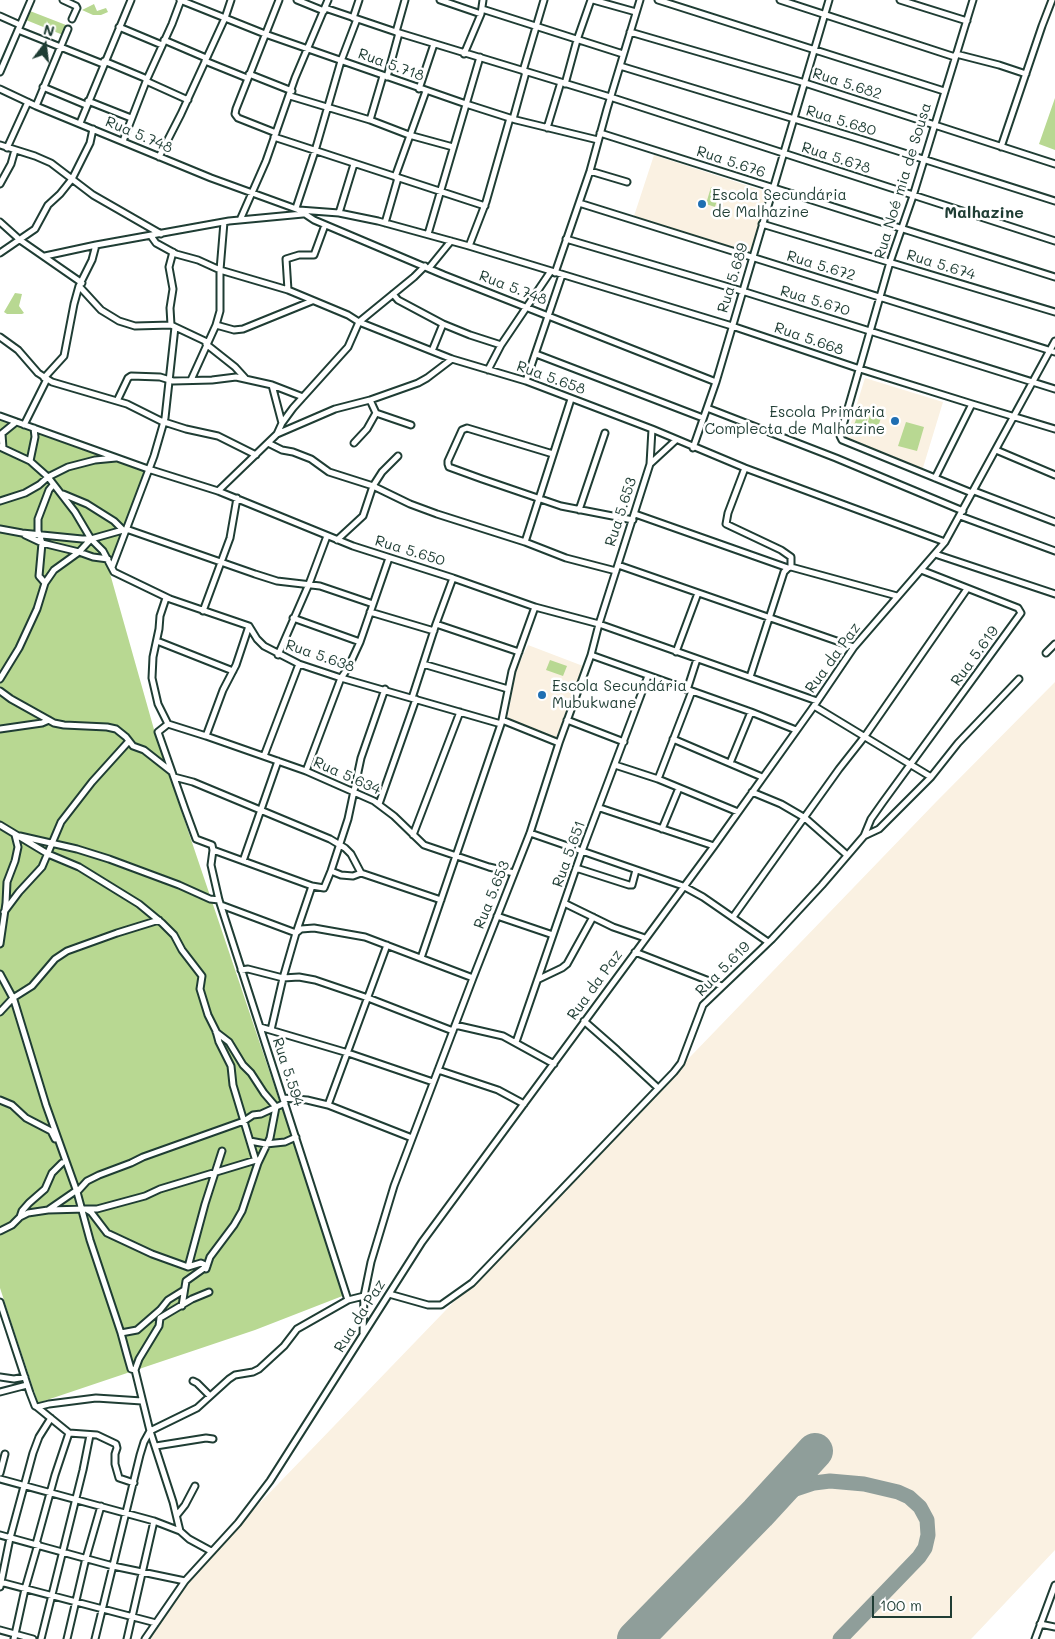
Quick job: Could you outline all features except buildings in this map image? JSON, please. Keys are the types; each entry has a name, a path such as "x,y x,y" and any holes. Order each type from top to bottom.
{"street":[{"path":"0,72 31,0"},
{"path":"64,0 77,8 72,19"},
{"path":"80,123 131,0"},
{"path":"124,140 146,80 181,0"},
{"name":"Rua 5.718","path":"181,0 264,34 419,89 512,119 598,140"},
{"path":"159,157 188,100 225,18 231,0"},
{"path":"279,0 248,76 236,109 236,116 275,135 315,151 485,206"},
{"name":"Rua 5.678","path":"297,0 464,54 610,97 1055,242"},
{"path":"240,220 266,161 328,0"},
{"path":"299,211 359,0"},
{"path":"370,120 385,77 405,0"},
{"path":"440,0 623,54"},
{"path":"464,54 481,11 483,0"},
{"path":"469,246 485,206 512,119 544,0"},
{"path":"547,128 592,0 636,12"},
{"path":"488,370 501,345 553,272 590,171 610,97 640,0"},
{"path":"658,0 944,91"},
{"path":"780,0 955,56 999,65 1026,74"},
{"name":"Rua 5.689","path":"694,448 716,382 829,0"},
{"path":"900,0 967,21"},
{"name":"Rua Noé mia de Sousa","path":"935,478 842,440 840,436 890,262 913,196 973,0"},
{"path":"1001,147 1052,0"},
{"path":"0,16 19,28 60,48 104,62 188,100"},
{"path":"119,27 163,42 328,107 453,147"},
{"path":"36,106 68,29"},
{"name":"Rua 5.682","path":"630,32 804,83 1055,164"},
{"path":"419,89 434,44"},
{"path":"428,234 480,58"},
{"name":"Rua 5.680","path":"620,66 1055,201"},
{"path":"44,87 131,118"},
{"name":"Rua 5.748","path":"0,89 36,106 124,140 159,157 299,211 427,267 716,382"},
{"path":"385,222 396,177 426,91"},
{"path":"7,148 28,102"},
{"path":"0,253 35,229 48,205 60,194 72,178 90,143 93,129"},
{"name":"Rua 5.676","path":"600,133 1055,277"},
{"path":"0,145 51,163 93,195 162,234"},
{"path":"0,184 11,164 15,150"},
{"path":"339,213 354,164"},
{"path":"590,171 627,182"},
{"name":"Rua 5.672","path":"579,202 1052,351"},
{"name":"Rua 5.748","path":"45,256 224,222 299,211 339,213 385,222 451,240 553,272"},
{"path":"0,222 20,240 45,256 81,285 101,310 119,321 135,326 173,326 207,343 245,378"},
{"path":"190,380 216,325 220,311 220,270 224,222"},
{"path":"288,290 286,258 299,255 314,255 325,224"},
{"name":"Rua 5.674","path":"762,224 1055,312"},
{"name":"Rua 5.658","path":"151,236 156,243 173,252 220,270 288,290 348,315 359,322 452,359 526,381 652,429 745,468 945,542"},
{"name":"Rua 5.670","path":"566,239 742,291 1055,389"},
{"path":"218,491 277,434 282,423 303,397 348,347 359,322 427,267 451,240"},
{"path":"24,425 46,378 64,356 68,327 96,245"},
{"path":"113,569 164,422 173,326 170,308 173,289 169,267 173,252"},
{"name":"Rua 5.668","path":"553,272 732,326 972,404 1055,428"},
{"path":"526,381 562,275"},
{"path":"393,294 398,300 443,324 501,345"},
{"path":"216,325 234,330 243,329 312,301"},
{"path":"432,351 443,324"},
{"path":"0,337 18,350 38,373 61,386 117,401 164,422 218,436 256,455"},
{"name":"Rua da Paz","path":"145,1639 185,1580 238,1523 270,1481 422,1242 714,846 854,646 945,542 1013,416 1052,351 1055,341"},
{"path":"536,354 704,418"},
{"path":"277,434 335,409 370,400 427,378 452,359"},
{"path":"117,401 130,376 160,377 169,380 245,378 272,385 303,397"},
{"path":"272,385 282,423"},
{"path":"525,542 571,399"},
{"path":"370,400 376,413 411,425"},
{"path":"972,404 935,478 1055,522"},
{"path":"707,408 836,458 961,513 1055,551"},
{"path":"354,443 367,429 376,413"},
{"name":"Rua 5.650","path":"0,416 119,457 148,469 218,491 337,540 535,607 599,624 750,677 815,703 931,777"},
{"path":"16,422 1,435 1,448 30,461 48,477 53,485 62,493 91,538 103,551 113,569 166,598 249,626 206,736"},
{"path":"30,461 35,437 34,428"},
{"path":"553,454 467,428 462,430 448,461 450,467 561,506 634,517 787,569 897,596"},
{"name":"Rua 5.653","path":"362,1334 364,1296 371,1262 394,1186 472,978 530,833 559,743 591,655 599,624 650,464 652,429"},
{"path":"579,510 606,433"},
{"name":"Rua 5.653","path":"650,464 676,440"},
{"path":"268,443 282,450 303,455 338,476 373,486 410,504 437,514 525,542 566,558 616,571"},
{"path":"95,460 96,449"},
{"path":"996,450 1055,475"},
{"path":"337,540 363,516 373,486 382,472 398,456"},
{"path":"0,501 25,493 48,477 68,467 95,460 119,457"},
{"path":"745,468 726,524 781,550 791,557 750,677"},
{"path":"45,583 39,576 42,543 39,535 39,515 49,490 53,485"},
{"path":"62,493 87,504 126,529 277,581 309,584 372,604"},
{"path":"204,611 223,562 230,538 237,498"},
{"path":"0,529 39,535 91,538 126,529"},
{"path":"22,533 42,543 108,560"},
{"path":"278,655 309,584 327,536"},
{"path":"0,679 37,609 45,583 54,570 79,552 91,538"},
{"path":"935,554 1055,594"},
{"path":"306,771 341,678 348,668 360,642 389,558"},
{"path":"618,565 854,646"},
{"path":"733,917 839,769 865,736 967,589 921,570"},
{"path":"378,804 414,698 436,624 453,578"},
{"name":"Rua 5.619","path":"389,1294 428,1304 441,1305 472,1283 681,1063 703,1005 768,942 822,885 864,836 871,819 1021,613 1018,608 967,589"},
{"path":"676,652 698,593"},
{"path":"166,598 160,616 153,657 152,678 158,704 168,724 158,730 195,837 212,845 213,850 312,886 324,888 348,820 352,792 361,758 385,689"},
{"path":"421,958 502,722 508,689 535,607"},
{"path":"370,612 434,631"},
{"path":"293,618 360,642"},
{"path":"436,624 520,652"},
{"name":"Rua 5.638","path":"249,626 264,646 278,655 299,664 341,678 502,722 559,743"},
{"path":"157,641 233,671"},
{"path":"1046,653 1055,644"},
{"path":"591,655 796,730"},
{"path":"658,779 690,691 697,659"},
{"path":"264,756 299,664"},
{"path":"423,664 508,689"},
{"name":"Rua 5.651","path":"516,1042 582,851 600,808 648,676"},
{"path":"864,836 879,830 931,777 958,743 1019,678"},
{"path":"0,691 11,700 48,720 64,725 107,727 122,733 133,746 144,750 173,775 330,839 351,854 361,873"},
{"path":"413,835 460,712"},
{"path":"730,763 751,712"},
{"path":"0,729 42,723 48,720"},
{"path":"567,720 624,742"},
{"name":"Rua 5.634","path":"168,724 306,771 378,804 394,816 424,845 488,867 514,873"},
{"path":"673,739 762,777"},
{"path":"4,912 42,867 61,822 92,782 129,741"},
{"path":"243,861 278,761"},
{"path":"615,765 658,779 738,812"},
{"path":"662,829 679,788"},
{"path":"752,792 781,804 804,818 847,854"},
{"path":"600,808 714,846"},
{"path":"0,825 48,854 79,867 139,904 174,935 182,950 202,976 200,989 208,1015 231,1066 233,1084 257,1162"},
{"path":"530,833 683,886 733,917 768,942"},
{"path":"15,835 109,859 296,932 307,928 320,928 365,937 472,978"},
{"path":"0,944 7,882 18,847 15,835"},
{"name":"Rua 5.594","path":"213,850 210,865 220,902 348,1300"},
{"path":"576,868 629,885 632,885 636,870"},
{"path":"331,871 341,875 353,876 361,873 442,900"},
{"path":"271,1030 296,932 312,886"},
{"path":"564,903 613,927 645,938"},
{"path":"497,916 553,935"},
{"path":"539,978 567,964 593,917"},
{"path":"0,1012 13,998 32,986 55,959 68,951 158,920"},
{"path":"328,1105 387,945"},
{"path":"635,952 722,986"},
{"path":"241,970 248,969 283,978 299,977 315,980 454,1028 502,1036 554,1064"},
{"path":"0,974 13,998 46,1105 84,1209 90,1240 131,1369 135,1370"},
{"path":"584,1021 658,1088"},
{"path":"260,1027 348,1053 433,1082"},
{"path":"216,1031 229,1042 242,1065 251,1073 264,1094 276,1108"},
{"path":"438,1070 498,1090 524,1104"},
{"path":"0,1100 12,1106 26,1118 51,1131 63,1152"},
{"path":"48,1210 99,1174 131,1163 142,1156 244,1121 253,1115 262,1114 276,1108 284,1100 307,1100 328,1105 412,1138"},
{"path":"182,1306 186,1282 206,1267 210,1256 234,1225 242,1211 257,1162 270,1138 276,1108"},
{"path":"250,1141 266,1144 285,1142 296,1137"},
{"path":"188,1267 194,1238 222,1152"},
{"path":"0,1231 28,1213 62,1209 66,1211 97,1209 257,1162"},
{"path":"20,1217 22,1211 45,1188 52,1173 62,1163"},
{"path":"84,1209 91,1212 107,1233 152,1254 188,1267 200,1263 206,1267"},
{"path":"121,1333 137,1330 160,1310 168,1300 184,1290"},
{"path":"180,1531 177,1515 150,1431 135,1370 159,1326 160,1318 208,1292"},
{"path":"95,1639 144,1442 150,1431 198,1408 235,1375 253,1372 258,1369 284,1346 298,1329 348,1300 364,1296"},
{"path":"0,1302 34,1404 68,1433 90,1434 105,1438 116,1444 115,1464 120,1479 134,1483"},
{"path":"0,1377 14,1379 25,1377"},
{"path":"193,1381 210,1396"},
{"path":"0,1392 27,1385"},
{"path":"37,1407 96,1398 142,1401"},
{"path":"0,1587 10,1538 24,1486 39,1437 51,1418"},
{"path":"14,1637 50,1492 68,1433"},
{"path":"40,1639 90,1434"},
{"path":"156,1446 206,1438 213,1439"},
{"path":"0,1473 5,1454"},
{"path":"0,1479 154,1521 180,1531 211,1551"},
{"path":"177,1515 185,1505 195,1486"},
{"path":"67,1639 86,1558 101,1506"},
{"path":"127,1639 154,1521"},
{"path":"0,1535 113,1566 185,1580"},
{"path":"0,1582 156,1623"},
{"path":"1035,1639 1053,1595 1055,1585"},
{"path":"1040,1624 1055,1627"},
{"path":"0,1630 14,1637 33,1639"}],"shaded area":[{"name":"Escola Secundária de Malhazine","path":"654,155 770,193 751,255 634,216"},
{"name":"Escola Primária Complecta de Malhazine","path":"865,378 943,402 922,471 846,439"},
{"name":"Escola Secundária Mubukwane","path":"528,645 583,666 555,741 507,721 516,670"},
{"path":"1055,682 1055,1550 973,1637 971,1639 145,1639 197,1568 936,802"}],"green space":[{"path":"94,4 97,11 106,8 108,12 101,15 93,15 82,10"},
{"path":"30,11 66,25 63,35 26,20"},
{"path":"1055,98 1055,150 1039,144"},
{"path":"711,187 720,190 715,207 706,204"},
{"path":"15,293 22,294 19,306 24,313 7,314 4,312"},
{"path":"859,411 869,414 863,432 853,428"},
{"path":"870,415 881,418 875,435 865,432"},
{"path":"0,418 149,473 109,570 155,733 345,1295 255,1330 38,1403 0,1288"},
{"path":"906,422 924,427 917,451 898,446"},
{"path":"550,660 567,666 563,676 546,670"}],"taxiway":[{"path":"758,1513 787,1492 814,1483 830,1481 864,1484 898,1492 909,1497 920,1507 927,1520 928,1535 925,1548 919,1557 840,1639"}],"runway":[{"path":"635,1639 758,1513 815,1451"}],"place":[{"name":"Escola Secundária de Malhazine","path":"702,204"},
{"name":"Escola Primária Complecta de Malhazine","path":"895,421"},
{"name":"Escola Secundária Mubukwane","path":"542,695"}],"district":[{"name":"Malhazine","path":"984,213"}]}
